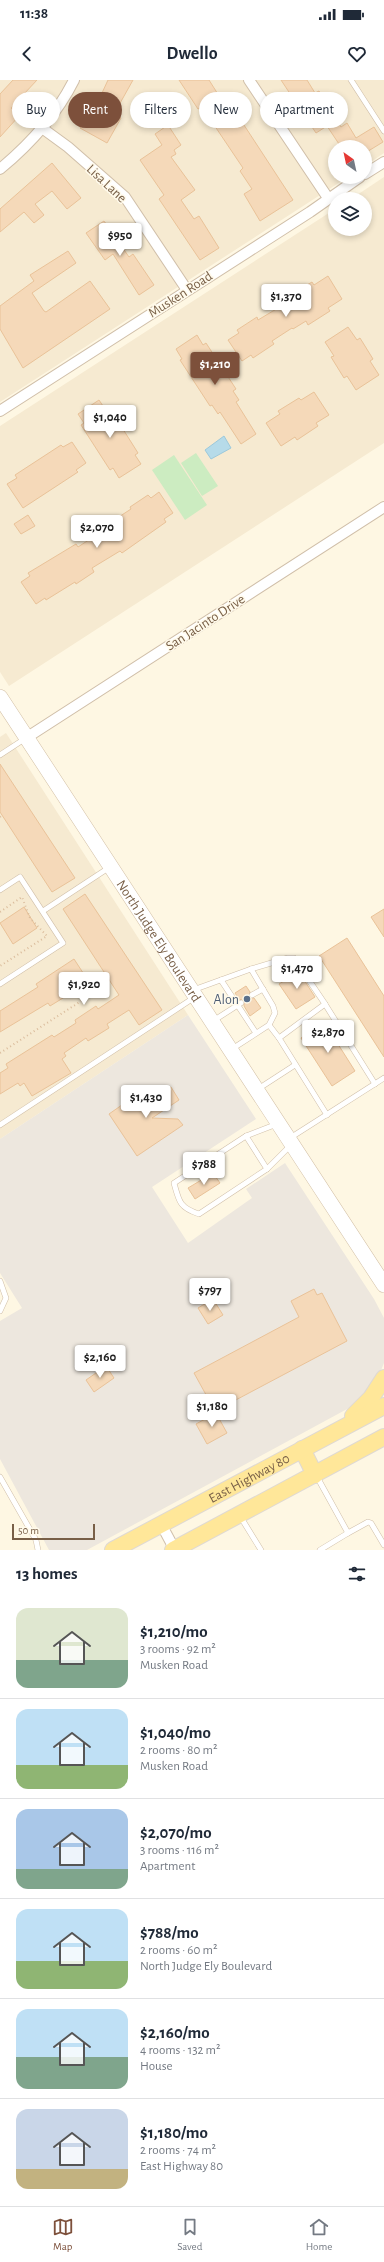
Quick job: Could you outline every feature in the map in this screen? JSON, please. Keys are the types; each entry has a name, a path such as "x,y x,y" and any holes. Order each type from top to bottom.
{"main road":[{"name":"North Judge Ely Boulevard","path":"0,697 384,1285"},
{"path":"338,1431 371,1398 384,1378"},
{"name":"East Highway 80","path":"113,1550 384,1406"},
{"name":"East Highway 80","path":"174,1550 384,1437"},
{"path":"362,1449 384,1442"},
{"path":"302,1449 315,1474"}],"street":[{"path":"60,102 74,80"},
{"path":"250,80 328,198"},
{"path":"0,169 21,151 42,128"},
{"name":"Lisa Lane","path":"42,128 68,147 125,197 187,290"},
{"path":"372,170 384,162"},
{"name":"Musken Road","path":"337,192 349,184"},
{"name":"Musken Road","path":"0,411 310,212 328,198"},
{"name":"San Jacinto Drive","path":"26,738 384,507"},
{"path":"161,1524 174,1550"}],"lane":[{"path":"351,80 384,131"},
{"path":"0,755 26,738"},
{"path":"43,912 111,866"},
{"path":"0,890 20,877 64,943 0,984"},
{"path":"0,1124 194,993 250,969 288,958 294,958 325,1004 375,1084"},
{"path":"231,1050 269,1025 276,1013 250,969"},
{"path":"222,980 240,1004 256,1033"},
{"path":"252,996 262,989"},
{"path":"212,1022 240,1004"},
{"path":"279,1038 325,1004"},
{"path":"269,1025 279,1038 327,1115"},
{"path":"257,1089 296,1065"},
{"path":"279,1123 246,1136 174,1183 178,1201 187,1210 199,1214 267,1169 291,1141 327,1115 384,1078"},
{"path":"246,1136 267,1169"},
{"path":"0,1281 6,1298 0,1311"},
{"path":"315,1474 348,1533"},
{"path":"0,1477 36,1540 38,1550"},
{"path":"240,1515 261,1550"},
{"path":"320,1550 368,1522 371,1523 384,1545"}],"path":[{"path":"0,912 22,897 30,918 46,936 0,966"},
{"path":"0,1053 111,982"}],"shaded area":[{"path":"0,80 384,80 384,153 372,161 372,140 328,140 328,184 337,184 0,402"},
{"path":"384,177 384,443 9,686 0,672 0,426 328,214 328,236 372,236 372,192 362,192"},
{"path":"6,733 188,1015 0,1139 0,737"},
{"path":"188,1015 256,1119 152,1187 188,1243 252,1198 246,1189 285,1163 374,1299 384,1318 384,1363 375,1385 360,1402 87,1550 49,1550 0,1459 0,1321 22,1308 0,1273 0,1139"}],"green space":[{"path":"196,453 218,486 202,496 181,463"},
{"path":"174,455 207,505 185,520 152,470"}],"water":[{"path":"224,436 231,448 211,459 205,450"}],"building":[{"path":"13,80 37,80 26,92 12,92 12,124 0,137 0,94"},
{"path":"108,80 133,80 122,100 122,92 102,92"},
{"path":"179,80 209,80 217,92 199,92 198,109 191,98 191,92 187,92"},
{"path":"281,80 307,80 314,92 289,92"},
{"path":"348,125 356,138 374,127 383,142 372,149 372,140 336,140 328,128 348,128"},
{"path":"80,128 115,128 107,143"},
{"path":"164,128 170,128 181,145 174,150 176,154 171,157 195,190 181,200 194,219 199,216 219,248 200,260 159,199 164,195 140,160 162,145 155,134"},
{"path":"216,128 246,128 293,200 260,221 244,194 252,189 240,171 243,168"},
{"path":"313,128 324,128 316,133"},
{"path":"52,163 81,198 67,209 52,191 35,204 44,215 34,223 24,212 0,232 0,209"},
{"path":"104,221 129,257 133,254 154,285 139,295 113,254 105,260 86,233"},
{"path":"68,251 76,263 32,293 44,311 46,312 90,281 110,309 23,368 0,329 0,306 34,281 30,275"},
{"path":"328,276 342,299 328,308 330,311 308,325 306,321 293,329 292,328 272,341 274,344 253,358 251,355 242,361 228,340 239,333 237,330 257,317 258,320 293,299 290,295 312,282 314,285"},
{"path":"348,327 357,340 360,338 373,359 370,361 379,375 356,390 347,376 344,378 331,357 334,356 325,342"},
{"path":"197,335 203,345 206,343 236,389 233,391 239,400 236,402 256,434 241,444 220,412 218,414 212,405 210,406 180,360 182,359 176,349"},
{"path":"314,392 329,415 316,423 318,426 297,440 295,437 281,446 266,423 280,414 278,411 299,398 301,400"},
{"path":"99,400 105,409 108,407 121,426 138,453 135,455 141,464 119,478 113,468 110,470 81,425 84,423 78,414"},
{"path":"72,442 86,463 76,470 78,472 23,508 7,484 17,478 15,475 61,445 63,447"},
{"path":"159,492 173,513 164,519 166,522 122,553 120,551 92,568 94,572 76,584 75,582 46,600 45,598 36,604 21,582 30,576 28,573 76,544 78,547 107,528 105,526 131,509 130,507 148,495 151,498"},
{"path":"28,515 35,526 21,534 14,524"},
{"path":"0,764 75,878 52,892 0,812"},
{"path":"85,894 162,1010 139,1025 129,1010 107,1024 109,1028 88,1041 86,1038 64,1053 66,1056 62,1059 71,1073 32,1096 24,1083 20,1086 18,1083 0,1094 0,1073 8,1068 6,1064 52,1035 54,1037 76,1023 75,1020 96,1006 98,1009 119,995 63,909"},
{"path":"24,907 37,928 13,944 0,923"},
{"path":"384,909 384,937 371,917"},
{"path":"347,938 384,996 384,1057 319,956"},
{"path":"74,959 89,982 50,1006 48,1003 0,1032 0,1011 38,987 36,984"},
{"path":"299,972 315,997 296,1009 279,984"},
{"name":"Alon","path":"246,986 250,992 249,997 254,998 261,1008 250,1016 244,1006 244,1001 239,999 235,993"},
{"path":"324,1022 355,1071 332,1086 301,1038"},
{"path":"171,1087 179,1100 152,1118 178,1119 183,1125 137,1156 109,1114 142,1091 153,1090 157,1096"},
{"path":"213,1173 220,1183 195,1199 188,1188"},
{"path":"314,1289 317,1295 322,1293 347,1341 215,1411 194,1373 299,1317 291,1301"},
{"path":"213,1299 223,1315 208,1324 198,1308"},
{"path":"106,1366 114,1378 94,1392 86,1380"},
{"path":"216,1413 227,1433 207,1444 196,1424"}],"place":[{"name":"Alon","path":"247,999"}]}
